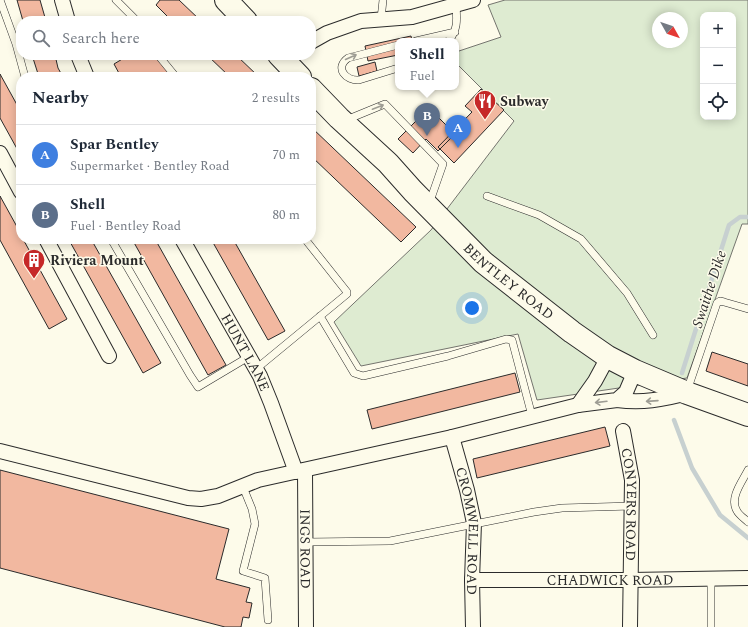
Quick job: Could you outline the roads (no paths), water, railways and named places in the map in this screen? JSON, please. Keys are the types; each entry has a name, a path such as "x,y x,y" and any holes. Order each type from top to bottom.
{"highway":[{"path":"226,0 241,16"},
{"name":"BENTLEY ROAD","path":"316,94 342,121 388,163 428,207 483,262 572,332 608,357 635,371 686,393 748,415"}],"street":[{"path":"62,0 67,16"},
{"path":"316,39 327,33 361,21 412,18 473,0"},
{"path":"80,60 85,72"},
{"path":"0,153 16,183"},
{"path":"49,244 109,356"},
{"name":"HUNT LANE","path":"185,244 250,356 300,471"},
{"path":"578,405 595,381 608,357"},
{"path":"617,400 626,392 635,371"},
{"path":"0,451 188,498 201,499 218,496 258,480 452,437 578,405 617,400 634,402 663,400 686,393"},
{"name":"CONYERS ROAD","path":"623,430 632,480 630,627"},
{"name":"CROMWELL ROAD","path":"452,437 467,490 474,523 472,580 473,627"},
{"name":"INGS ROAD","path":"300,471 306,542 306,627"},
{"name":"CHADWICK ROAD","path":"472,580 748,578"}],"lane":[{"path":"0,0 16,44"},
{"path":"116,0 132,16"},
{"path":"380,19 383,0"},
{"path":"451,38 455,32 458,21 456,5"},
{"path":"429,38 455,32"},
{"path":"395,46 348,58 342,63 341,68 350,80 359,80 395,69"},
{"path":"20,60 24,72"},
{"path":"162,60 172,72"},
{"path":"342,121 385,104 443,164 428,207"},
{"path":"487,196 539,215 581,239 627,294 653,335"},
{"path":"114,244 190,376 198,387 250,356"},
{"path":"256,369 347,294 347,292 309,244"},
{"path":"686,393 717,303 720,301 748,309"},
{"path":"320,316 354,373 363,376 448,356 506,339 512,340 532,416"},
{"path":"748,470 736,492 734,502 737,511 748,522"},
{"path":"243,487 252,509 255,524 243,571 266,578 268,620"},
{"path":"306,542 390,541 534,512 562,508 632,506"},
{"path":"711,579 711,627"}],"waterway":[{"name":"Swaithe Dike","path":"682,373 729,225 740,217 748,217"},
{"name":"Swaithe Dike","path":"674,420 692,468 720,515 748,538"}],"place":[{"name":"Subway","path":"485,120"},
{"name":"Shell","path":"427,136"},
{"name":"Spar Bentley","path":"458,148"},
{"name":"Riviera Mount","path":"34,280"}]}
